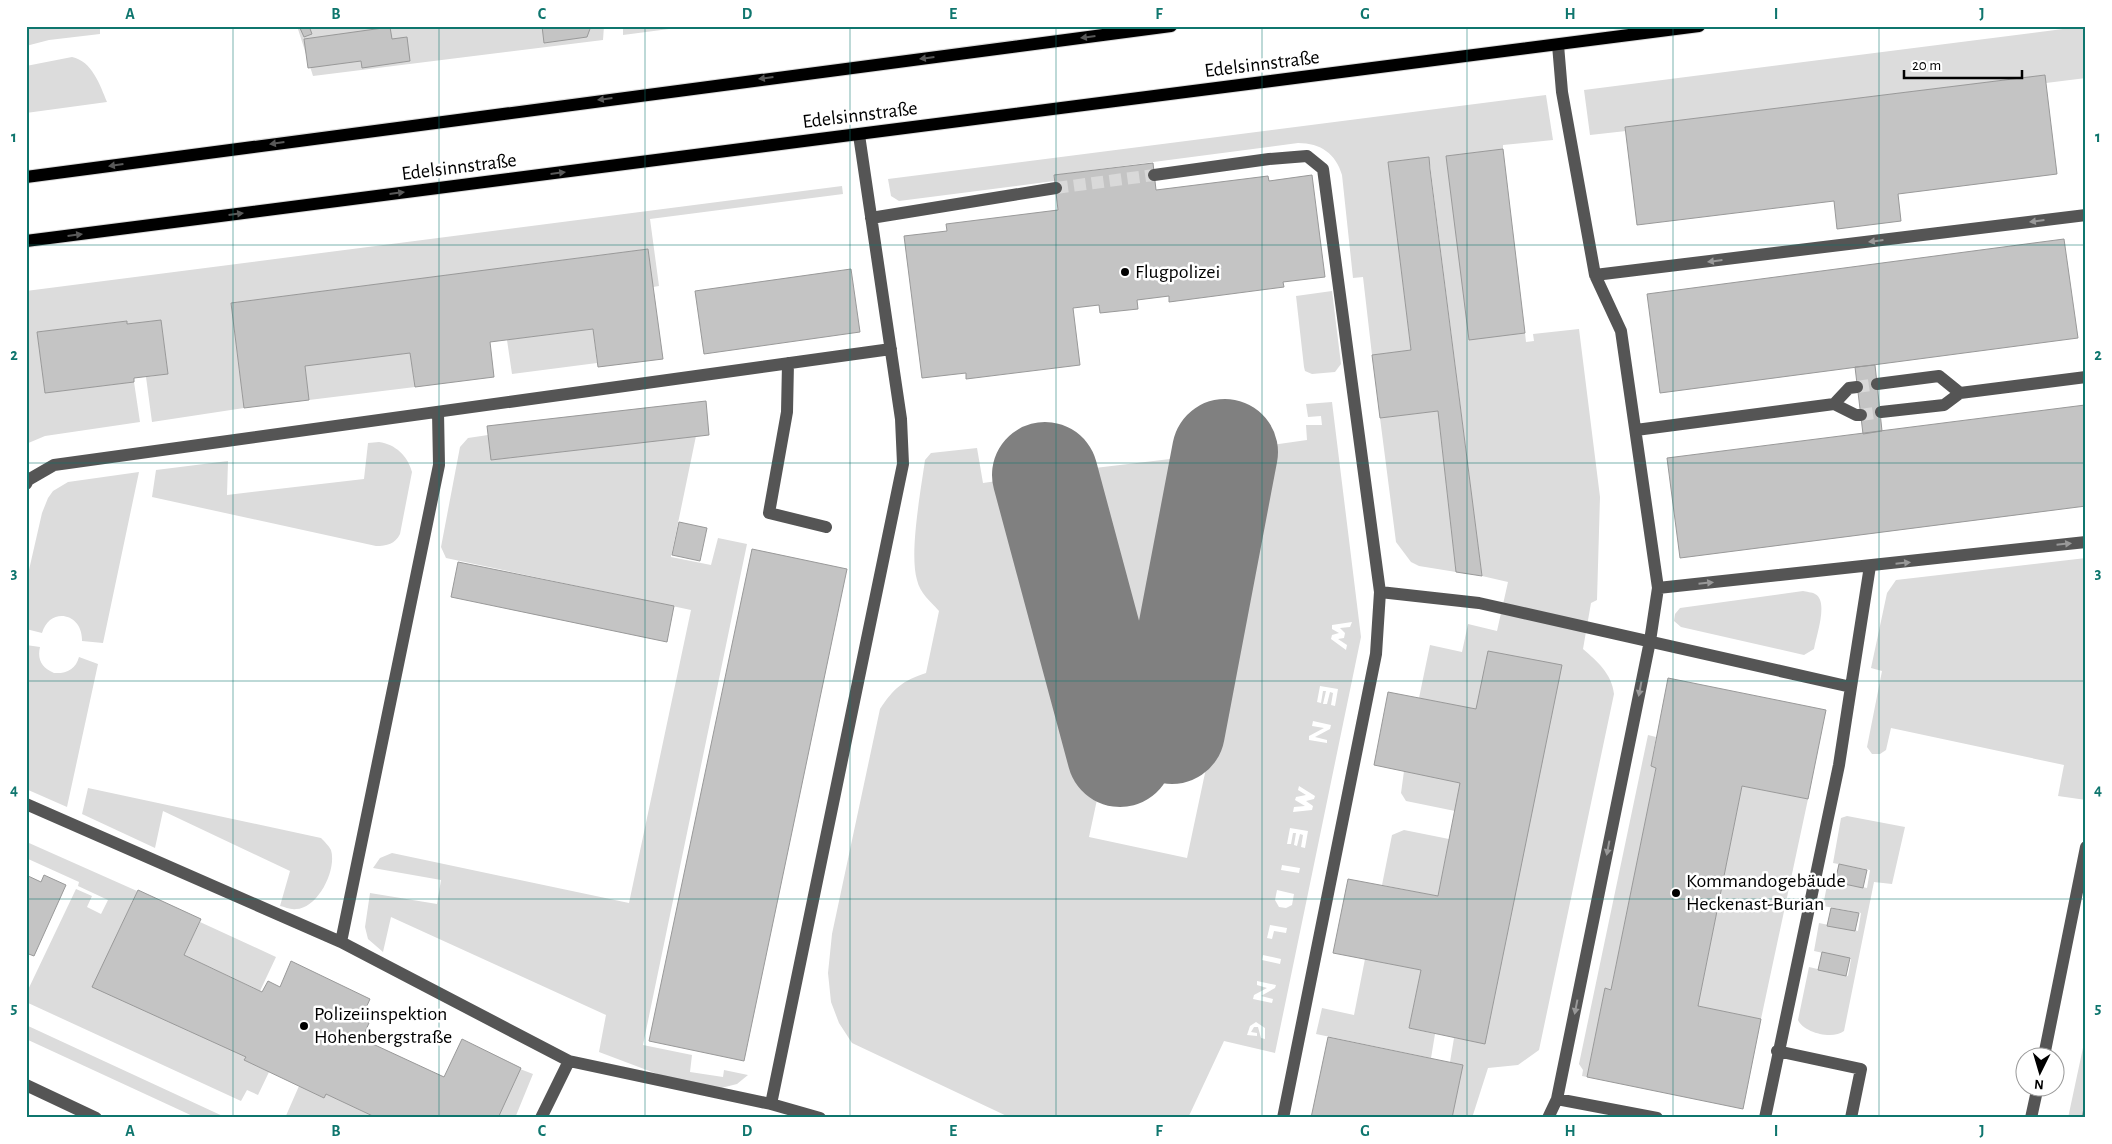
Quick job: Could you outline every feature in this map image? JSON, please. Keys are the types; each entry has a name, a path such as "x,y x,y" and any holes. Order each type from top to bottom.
{"main road":[{"path":"26,177 1171,26"},
{"name":"Edelsinnstraße","path":"26,241 1699,26"}],"street":[{"path":"1548,1118 1557,1099 1650,641 1658,588 1622,331 1595,275 1562,92 1558,45"},
{"path":"771,1104 903,464 901,419 859,134"},
{"path":"1154,175 1269,159 1306,156 1323,169 1380,592 1376,654 1283,1118"},
{"path":"871,218 1056,188"},
{"path":"1595,275 2086,215"},
{"path":"26,484 28,480 54,465 891,349"},
{"path":"788,363 787,412 769,513 826,527"},
{"path":"1877,384 1939,376 1960,393"},
{"path":"1881,412 1944,405 1960,393 2086,377"},
{"path":"1834,404 1849,388 1857,387"},
{"path":"1636,430 1834,404 1856,415 1861,414"},
{"path":"341,942 439,465 438,412"},
{"path":"1658,588 2086,542"},
{"path":"1765,1118 1777,1051 1839,764 1870,566"},
{"path":"1380,592 1479,603 1851,688"},
{"path":"26,804 341,942 570,1061 771,1104 820,1118"},
{"path":"2046,1046 2086,847"},
{"path":"1777,1051 1861,1069 1851,1118"},
{"path":"541,1118 570,1061"},
{"path":"26,1085 96,1118"},
{"path":"2032,1118 2036,1096"},
{"path":"1557,1099 1657,1118"}],"shaded area":[{"path":"26,26 100,26 100,34 49,40 26,46"},
{"path":"297,26 604,26 603,40 313,76"},
{"path":"623,26 692,26 623,35"},
{"path":"2086,26 2086,78 2046,83 2044,75 1626,127 1626,131 1590,135 1584,90"},
{"path":"72,57 85,63 90,69 98,81 107,102 26,113 26,66"},
{"path":"1546,95 1553,140 1503,145 1503,149 1446,156 1469,339 1525,333 1526,342 1534,341 1533,334 1579,329 1600,497 1597,600 1591,603 1583,649 1607,674 1614,694 1539,1050 1518,1065 1488,1068 1472,1118 1452,1118 1463,1065 1450,1062 1454,1038 1485,1043 1561,666 1476,709 1419,698 1430,645 1462,652 1468,624 1497,631 1508,582 1482,576 1429,157 1388,162 1411,350 1372,355 1363,277 1353,278 1342,175 1332,156 1314,145 1298,143 1054,175 1054,181 899,201 891,196 888,179"},
{"path":"842,186 843,194 650,219 659,286 653,287 648,249 231,303 244,408 152,422 146,377 168,374 161,320 127,324 126,321 37,332 45,393 134,382 140,422 45,436 26,444 26,291"},
{"path":"1332,291 1341,364 1335,372 1312,374 1305,371 1304,367 1296,296"},
{"path":"593,329 597,363 512,374 507,340"},
{"path":"410,353 415,387 309,400 305,366"},
{"path":"1332,402 1361,637 1275,1053 1224,1041 1188,1118 1011,1118 852,1043 839,1023 831,1002 828,973 832,934 880,709 899,686 926,673 939,611 920,589 915,568 916,521 925,460 931,453 977,448 983,483 1038,475 1110,739 1089,837 1187,858 1212,740 1183,733 1235,450 1307,440 1306,425 1322,425 1321,416 1308,417 1306,404","holes":["1352,622 1350,627 1340,628 1345,633 1344,638 1338,639 1347,645 1346,650 1331,639 1332,635 1339,633 1332,629 1332,625","1320,686 1338,689 1335,706 1331,705 1333,693 1330,692 1327,704 1323,704 1326,691 1323,691 1321,703 1317,702","1313,721 1331,725 1330,729 1315,737 1327,740 1327,743 1309,740 1309,736 1324,728 1312,726","1299,786 1315,796 1314,799 1306,801 1313,806 1312,810 1293,812 1294,807 1305,806 1295,800 1296,797 1306,795 1298,790","1290,828 1308,831 1305,848 1301,847 1303,835 1300,834 1297,846 1294,845 1296,833 1293,833 1291,844 1287,844","1282,865 1300,868 1299,873 1281,870","1277,890 1294,894 1292,905 1286,908 1279,907 1275,900","1270,925 1287,928 1286,933 1274,931 1272,939 1267,938","1263,955 1281,959 1280,964 1262,960","1257,981 1276,985 1275,988 1261,996 1273,999 1272,1003 1253,999 1254,995 1267,988 1257,985","1256,1022 1265,1028 1265,1039 1261,1038 1258,1027 1254,1027 1251,1032 1257,1033 1257,1036 1247,1035 1250,1026"]},
{"path":"1438,411 1456,572 1419,566 1411,562 1396,542 1380,418"},
{"path":"488,435 491,460 696,436 671,557 711,565 718,538 747,544 643,1045 692,1055 690,1072 723,1077 724,1070 748,1075 737,1084 721,1088 660,1075 599,1052 606,1015 391,917 383,952 368,939 365,927 370,893 437,904 441,880 373,868 380,858 392,853 629,903 691,610 446,558 441,547 460,447 468,438"},
{"path":"379,442 390,445 400,452 412,472 400,534 396,540 387,545 376,546 152,497 156,470 228,461 227,495 364,479 368,443"},
{"path":"1212,454 1160,729 1119,720 1053,473"},
{"path":"139,472 103,643 82,641 81,632 77,624 65,616 58,616 52,619 46,624 42,633 26,629 26,583 42,513 53,491 68,482"},
{"path":"2086,558 2086,800 2058,796 2064,765 1891,728 1886,750 1880,754 1872,754 1867,747 1882,671 1871,668 1887,593 1896,580"},
{"path":"1803,591 1814,593 1819,598 1821,604 1819,628 1814,649 1804,655 1681,627 1674,621 1675,614 1680,608"},
{"path":"26,645 40,647 39,656 41,663 46,669 54,673 63,673 70,670 76,665 79,657 98,664 67,807 26,789"},
{"path":"1648,735 1656,737 1651,766 1656,768 1611,990 1605,988 1587,1077 1582,1076 1583,1070 1579,1064"},
{"path":"1404,771 1460,783 1455,811 1406,801 1401,793"},
{"path":"1742,786 1808,799 1761,1019 1698,1006"},
{"path":"88,788 321,838 331,850 331,868 328,877 318,895 304,907 290,909 280,906 290,871 163,811 155,848 82,814"},
{"path":"1847,816 1905,827 1892,884 1874,882 1844,1031 1839,1034 1826,1035 1812,1032 1801,1025 1798,1020 1809,967 1848,976 1851,959 1814,951 1819,923 1858,931 1861,913 1823,906 1828,880 1867,888 1870,870 1833,863 1841,818"},
{"path":"1404,830 1449,839 1438,896 1382,885 1392,835"},
{"path":"29,843 137,891 93,987 246,1057 244,1060 269,1072 258,1095 247,1090 241,1101 26,1002 26,994 76,889 92,896 87,907 101,914 108,900 78,886 79,882 26,858 26,848"},
{"path":"200,922 276,957 260,991 184,955"},
{"path":"1365,959 1421,970 1409,1028 1435,1034 1431,1058 1316,1034 1322,1008 1354,1015"},
{"path":"26,1025 227,1118 197,1118 26,1039"},
{"path":"2084,1043 2086,1098 2082,1118 2068,1118"},
{"path":"520,1069 533,1074 515,1118 498,1118"},
{"path":"299,1086 326,1094 377,1118 285,1118"}],"building":[{"path":"299,26 309,26 312,34 304,37"},
{"path":"542,26 591,26 587,37 544,43"},
{"path":"390,27 392,39 407,37 410,61 362,68 361,61 308,68 304,39"},
{"path":"2045,75 2057,174 1898,194 1901,221 1837,229 1834,201 1637,225 1625,127"},
{"path":"1503,149 1525,333 1469,340 1446,156"},
{"path":"1429,157 1482,576 1456,572 1438,411 1380,418 1372,355 1411,350 1388,162"},
{"path":"1153,163 1156,190 1268,176 1269,181 1312,175 1325,277 1283,282 1284,287 1169,302 1169,296 1137,300 1138,309 1100,313 1099,305 1073,308 1080,365 966,379 966,373 922,378 904,236 947,231 946,224 1058,210 1054,175"},
{"path":"2064,239 2078,338 1660,393 1647,294"},
{"path":"648,249 663,359 598,367 593,329 490,342 494,377 415,387 410,353 305,366 309,400 244,408 231,303"},
{"path":"851,269 860,332 704,354 695,291"},
{"path":"161,320 168,374 134,378 134,382 45,393 37,332 127,321 127,324"},
{"path":"1875,365 1882,431 1863,434 1855,367"},
{"path":"706,401 709,435 491,460 487,426"},
{"path":"2085,405 2086,506 1680,558 1667,458"},
{"path":"679,522 707,528 700,561 672,555"},
{"path":"752,549 847,569 744,1061 649,1041"},
{"path":"458,562 674,606 667,642 451,597"},
{"path":"1488,651 1562,665 1485,1044 1409,1028 1421,970 1333,953 1348,879 1438,896 1460,783 1374,765 1388,692 1476,709"},
{"name":"Kommandogebäude Heckenast-Burian","path":"1668,678 1826,710 1808,799 1742,786 1698,1006 1761,1019 1743,1109 1587,1077 1605,988 1611,990 1656,768 1651,766"},
{"path":"1839,864 1867,870 1863,888 1835,882"},
{"path":"26,875 41,882 44,875 66,885 34,956 26,953"},
{"path":"138,890 201,919 184,955 262,992 268,981 280,987 291,961 370,999 361,1019 369,1023 362,1039 444,1077 462,1039 521,1068 498,1118 377,1118 326,1094 324,1098 244,1060 246,1057 92,987"},
{"path":"1831,908 1859,913 1855,931 1827,926"},
{"path":"1822,952 1850,958 1846,976 1818,970"},
{"path":"1328,1037 1463,1065 1452,1118 1311,1118"},
{"path":"2086,1098 2086,1118 2082,1118"}],"taxiway":[{"path":"1172,731 1225,452"},
{"path":"1045,475 1120,754"}],"tunnel":[{"path":"1056,188 1154,175"},
{"path":"1857,387 1877,384"},
{"path":"1861,415 1881,412"}],"place":[{"name":"Flugpolizei","path":"1125,272"},
{"name":"Kommandogebäude Heckenast-Burian","path":"1676,893"},
{"name":"Polizeiinspektion Hohenbergstraße","path":"304,1026"}]}
